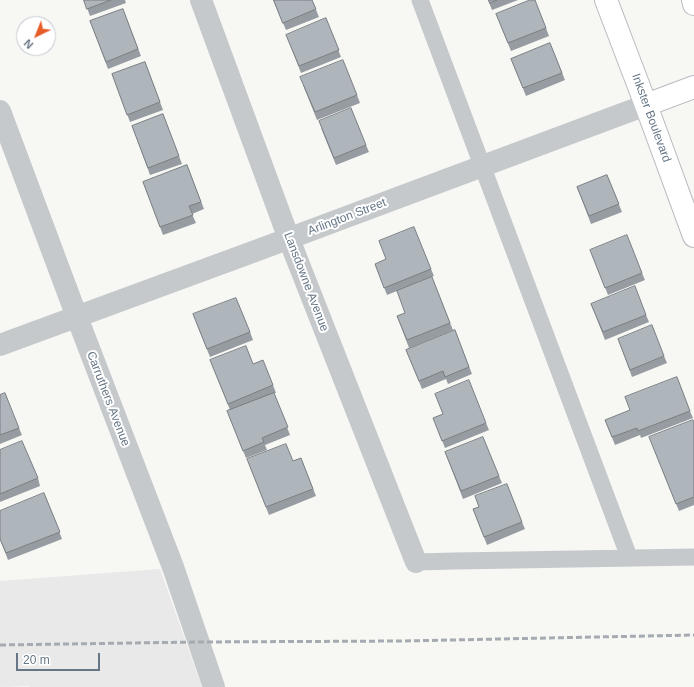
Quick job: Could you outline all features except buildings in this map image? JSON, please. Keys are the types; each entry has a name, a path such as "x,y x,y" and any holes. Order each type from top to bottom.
{"main road":[{"name":"Inkster Boulevard","path":"606,0 694,236"},
{"path":"693,0 694,4"},
{"name":"Arlington Street","path":"646,105 694,87"}],"street":[{"name":"Lansdowne Avenue","path":"201,0 289,239 416,562"},
{"name":"Arlington Street","path":"0,345 289,239 646,105"},
{"name":"Carruthers Avenue","path":"0,111 173,567 214,687"}],"lane":[{"path":"420,0 629,557"},
{"path":"416,562 694,557"}],"shaded area":[{"path":"160,569 202,687 0,687 0,581"}],"railway":[{"path":"0,645 402,641 694,635"}]}
